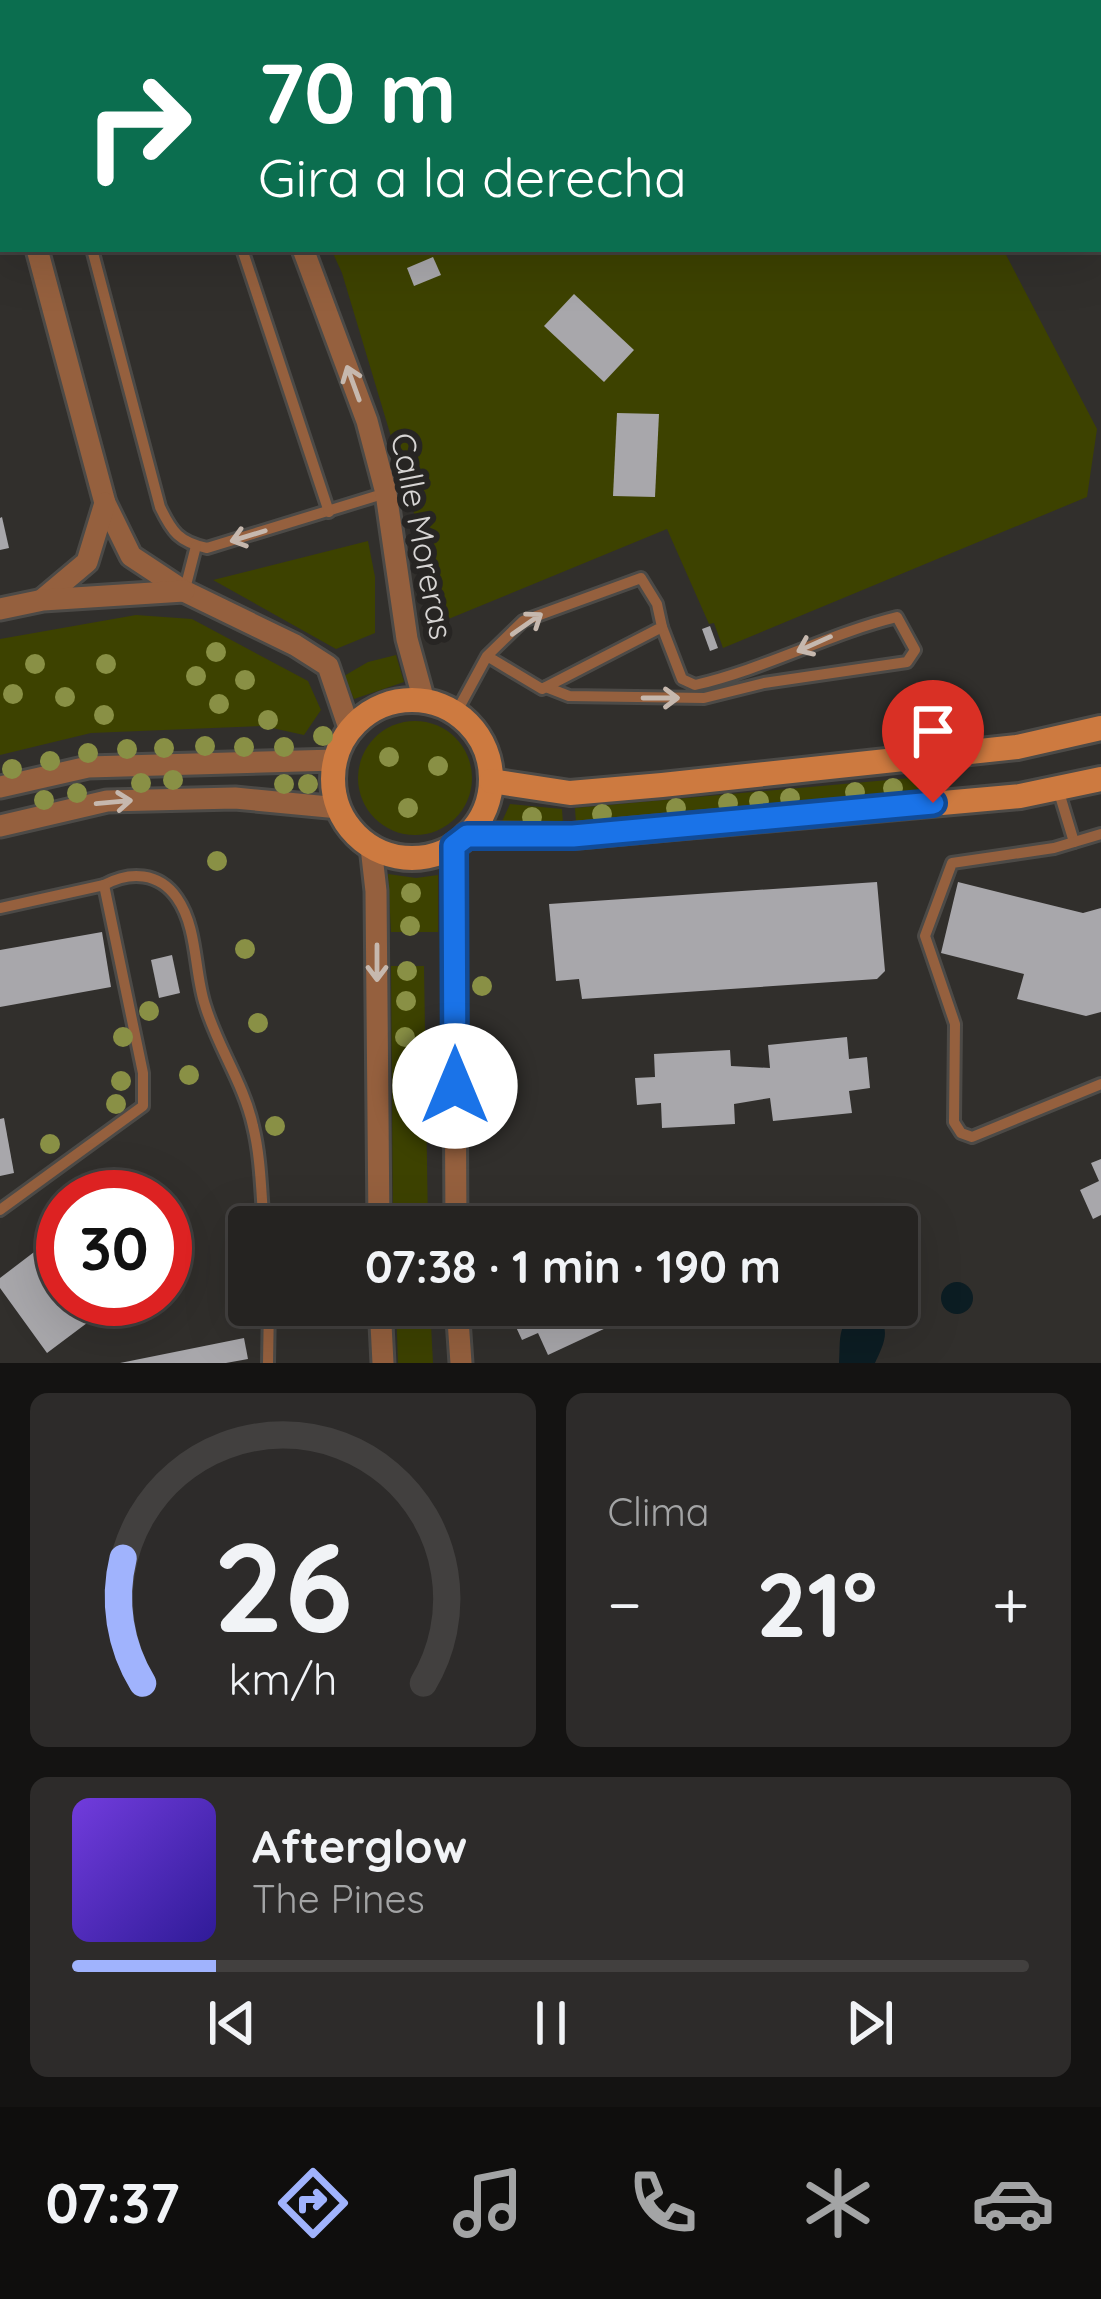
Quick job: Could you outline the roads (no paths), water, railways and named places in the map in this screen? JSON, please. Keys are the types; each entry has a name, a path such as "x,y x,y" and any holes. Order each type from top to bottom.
{"street":[{"path":"38,252 105,503 131,556 184,591 328,666 350,731"},
{"name":"Calle Moreras","path":"304,252 367,421 386,493 407,639 424,701"},
{"path":"43,600 87,562 105,503"},
{"path":"0,609 43,600 184,591"},
{"path":"456,1206 460,841 488,801 491,781 482,743 456,713 424,701 382,706 350,731 335,760 339,808 371,847 412,858 460,841 573,836 1020,796 1101,779"},
{"path":"491,781 570,793 1017,747 1101,728"},
{"path":"0,787 88,766 335,760"},
{"path":"0,826 107,801 235,798 339,808"},
{"path":"371,847 376,891 379,1206"},
{"path":"381,1326 383,1363"},
{"path":"458,1326 461,1363"}],"lane":[{"path":"93,252 160,507 173,535 208,548 386,493"},
{"path":"243,252 329,512"},
{"path":"184,591 196,546"},
{"path":"456,713 487,656 523,621 641,578 657,604 682,679 695,685 768,664 847,629 897,617 915,650 908,662 764,683 704,698 568,696 542,688 487,656"},
{"path":"546,687 662,627"},
{"path":"1058,789 1074,842"},
{"path":"1101,834 952,863 925,936 955,1024 954,1122 961,1133 972,1137 1101,1084"},
{"path":"0,908 104,885 119,877 145,875 164,884 179,900 204,1004 253,1124 262,1206"},
{"path":"0,1210 142,1106 143,1073 104,885"},
{"path":"268,1363 269,1326"}]}
